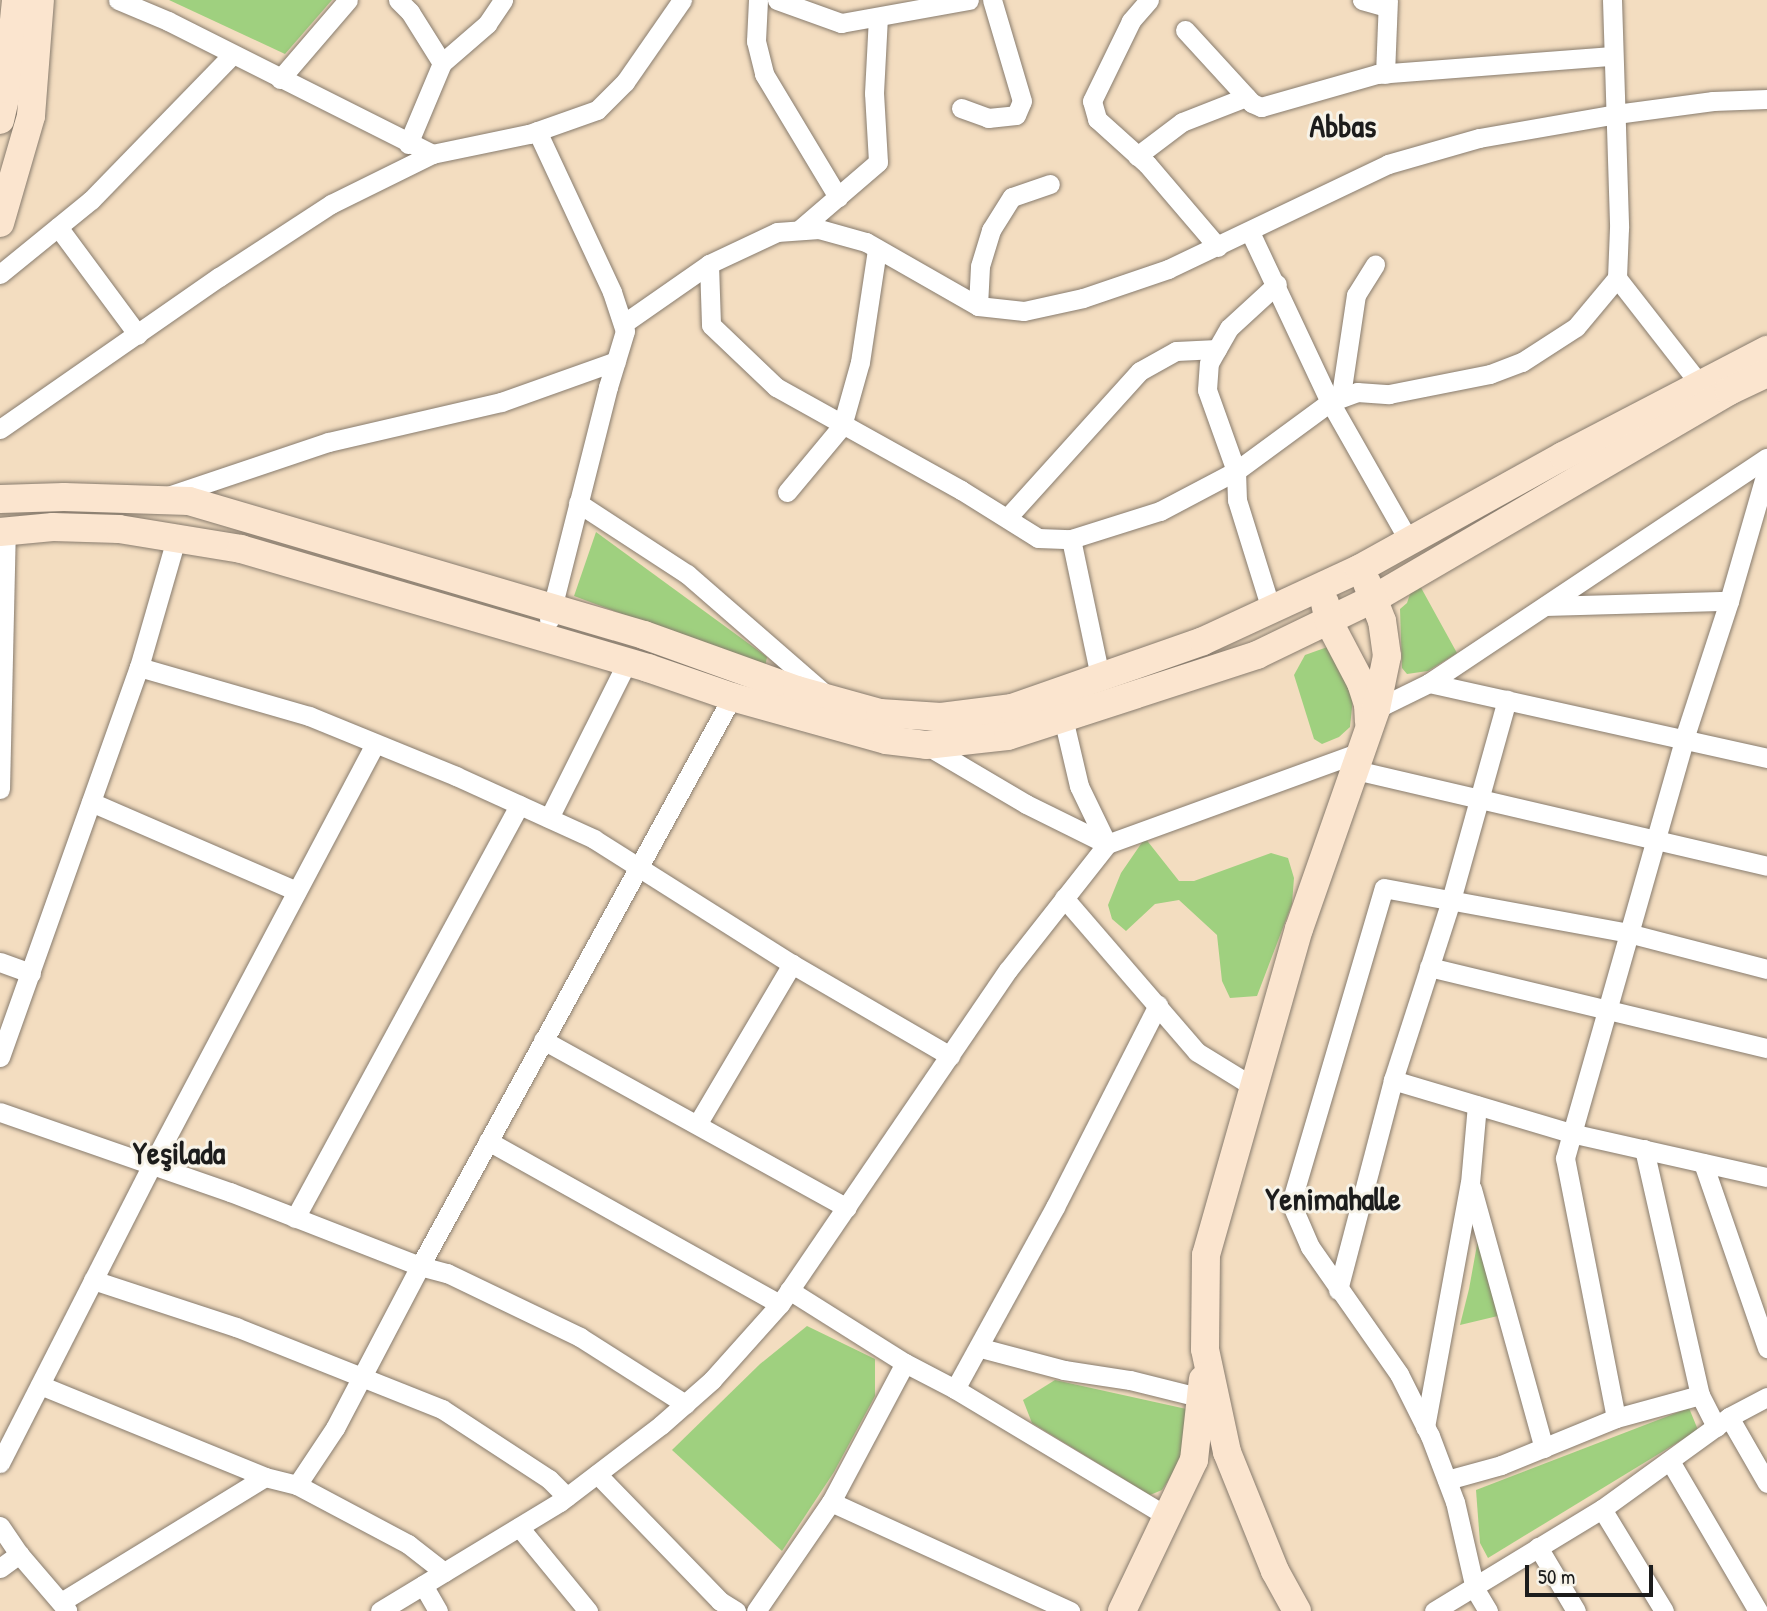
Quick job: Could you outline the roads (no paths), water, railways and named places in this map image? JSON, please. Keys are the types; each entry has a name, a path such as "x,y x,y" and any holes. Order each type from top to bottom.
{"main road":[{"path":"0,120 18,7"},
{"path":"0,223 31,116 18,7"},
{"path":"3,497 189,501 644,635 831,700 880,713 941,717 1012,708 1203,641 1359,569 1699,383 1767,350"},
{"path":"3,532 54,527 119,529 241,549 627,662 732,697 886,740 926,745 1008,736 1257,655 1375,598 1729,391 1767,373"},
{"path":"1122,1611 1194,1460 1205,1349 1206,1255 1299,929 1366,739 1387,656 1375,598 1359,569"},
{"path":"1321,587 1329,622 1361,683 1368,704 1366,739"},
{"path":"1205,1349 1227,1452 1275,1571 1297,1611"}],"street":[{"path":"118,0 432,154"},
{"path":"279,79 348,0"},
{"path":"398,0 411,12 442,63"},
{"path":"408,144 442,63 487,24 503,0"},
{"path":"0,429 219,277 331,204 432,154 537,131 597,110 625,82 682,0"},
{"path":"758,0 756,40 764,74 838,197"},
{"path":"777,0 841,23 969,0"},
{"path":"961,108 988,118 1016,116 1022,101 992,0"},
{"path":"1149,0 1131,21 1092,101 1097,119 1137,156 1218,247"},
{"path":"1362,0 1387,3 1385,74"},
{"path":"709,264 711,325 776,387 842,426 961,489 1038,538 1071,539 1160,511 1236,471 1336,398 1412,390 1490,374 1522,362 1576,327 1617,278 1619,228 1612,0"},
{"path":"799,230 878,162 874,93 878,17"},
{"path":"1185,30 1246,97 1261,107 1385,74 1612,56"},
{"path":"0,274 91,200 232,55"},
{"path":"1137,156 1182,122 1246,97"},
{"path":"623,324 709,264 777,232 819,229 866,242 978,306 1024,311 1083,298 1168,269 1388,164 1479,138 1616,114 1713,101 1767,99"},
{"path":"537,131 612,292 625,331 551,607 546,638"},
{"path":"978,306 980,266 991,230 1012,197 1050,184"},
{"path":"58,227 138,335"},
{"path":"1250,232 1409,541"},
{"path":"787,492 842,426 860,362 877,249"},
{"path":"1336,398 1356,295 1375,264"},
{"path":"1617,278 1699,383"},
{"path":"1270,609 1237,500 1236,471 1207,390 1209,363 1228,328 1277,284"},
{"path":"1007,519 1140,372 1176,351 1217,349"},
{"path":"159,499 328,442 501,402 616,361"},
{"path":"380,1611 567,1497 712,1380 784,1297 1008,970 1107,844 1366,739 1429,683 1767,458"},
{"path":"1616,1418 1565,1158 1684,739 1760,518 1767,469"},
{"path":"578,503 687,575 831,700"},
{"path":"0,789 3,532"},
{"path":"0,1057 139,667 176,539"},
{"path":"1071,539 1100,677"},
{"path":"1544,606 1730,601"},
{"path":"550,818 627,662"},
{"path":"139,667 309,716 594,838 792,964 950,1056"},
{"path":"1429,683 1767,758"},
{"path":"297,1485 335,1428 420,1266 732,697"},
{"path":"1338,1290 1393,1080 1451,900 1507,699"},
{"path":"1063,718 1079,786 1107,844"},
{"path":"1366,739 1479,801 1767,866"},
{"path":"0,1463 152,1165 375,744"},
{"path":"926,745 1026,804 1107,844"},
{"path":"91,802 297,891"},
{"path":"295,1218 519,805"},
{"path":"1488,1611 1475,1588 1455,1502 1425,1427 1399,1374 1310,1247 1291,1203 1384,888 1628,933 1767,969"},
{"path":"1064,898 1197,1052 1254,1087"},
{"path":"0,962 31,973"},
{"path":"698,1123 792,964"},
{"path":"1429,967 1767,1048"},
{"path":"955,1389 981,1348 1158,1005"},
{"path":"544,1040 847,1208"},
{"path":"1393,1080 1571,1133 1767,1177"},
{"path":"1425,1427 1470,1183 1477,1105"},
{"path":"0,1112 152,1165 420,1266 447,1273 580,1337 685,1404"},
{"path":"488,1141 955,1389 1166,1516"},
{"path":"1644,1149 1700,1395 1767,1483"},
{"path":"1703,1163 1767,1348"},
{"path":"1470,1183 1544,1447"},
{"path":"93,1280 236,1327 442,1409 550,1479 567,1497"},
{"path":"981,1348 1064,1370 1130,1380 1202,1398"},
{"path":"756,1611 831,1502 905,1363"},
{"path":"40,1385 265,1477 297,1485 408,1544 444,1572"},
{"path":"1447,1480 1502,1465 1616,1418 1700,1395"},
{"path":"1434,1611 1602,1509 1723,1422 1767,1397"},
{"path":"1670,1461 1758,1611"},
{"path":"597,1474 720,1601 736,1611"},
{"path":"0,1526 19,1554 64,1606 265,1477"},
{"path":"831,1502 1070,1611"},
{"path":"1602,1509 1664,1611"},
{"path":"519,1527 588,1611"},
{"path":"1538,1548 1576,1611"},
{"path":"0,1568 19,1554"},
{"path":"423,1585 438,1611"}],"district":[{"name":"Abbas","path":"1343,126"},
{"name":"Yeşilada","path":"179,1153"},
{"name":"Yenimahalle","path":"1333,1199"}]}
